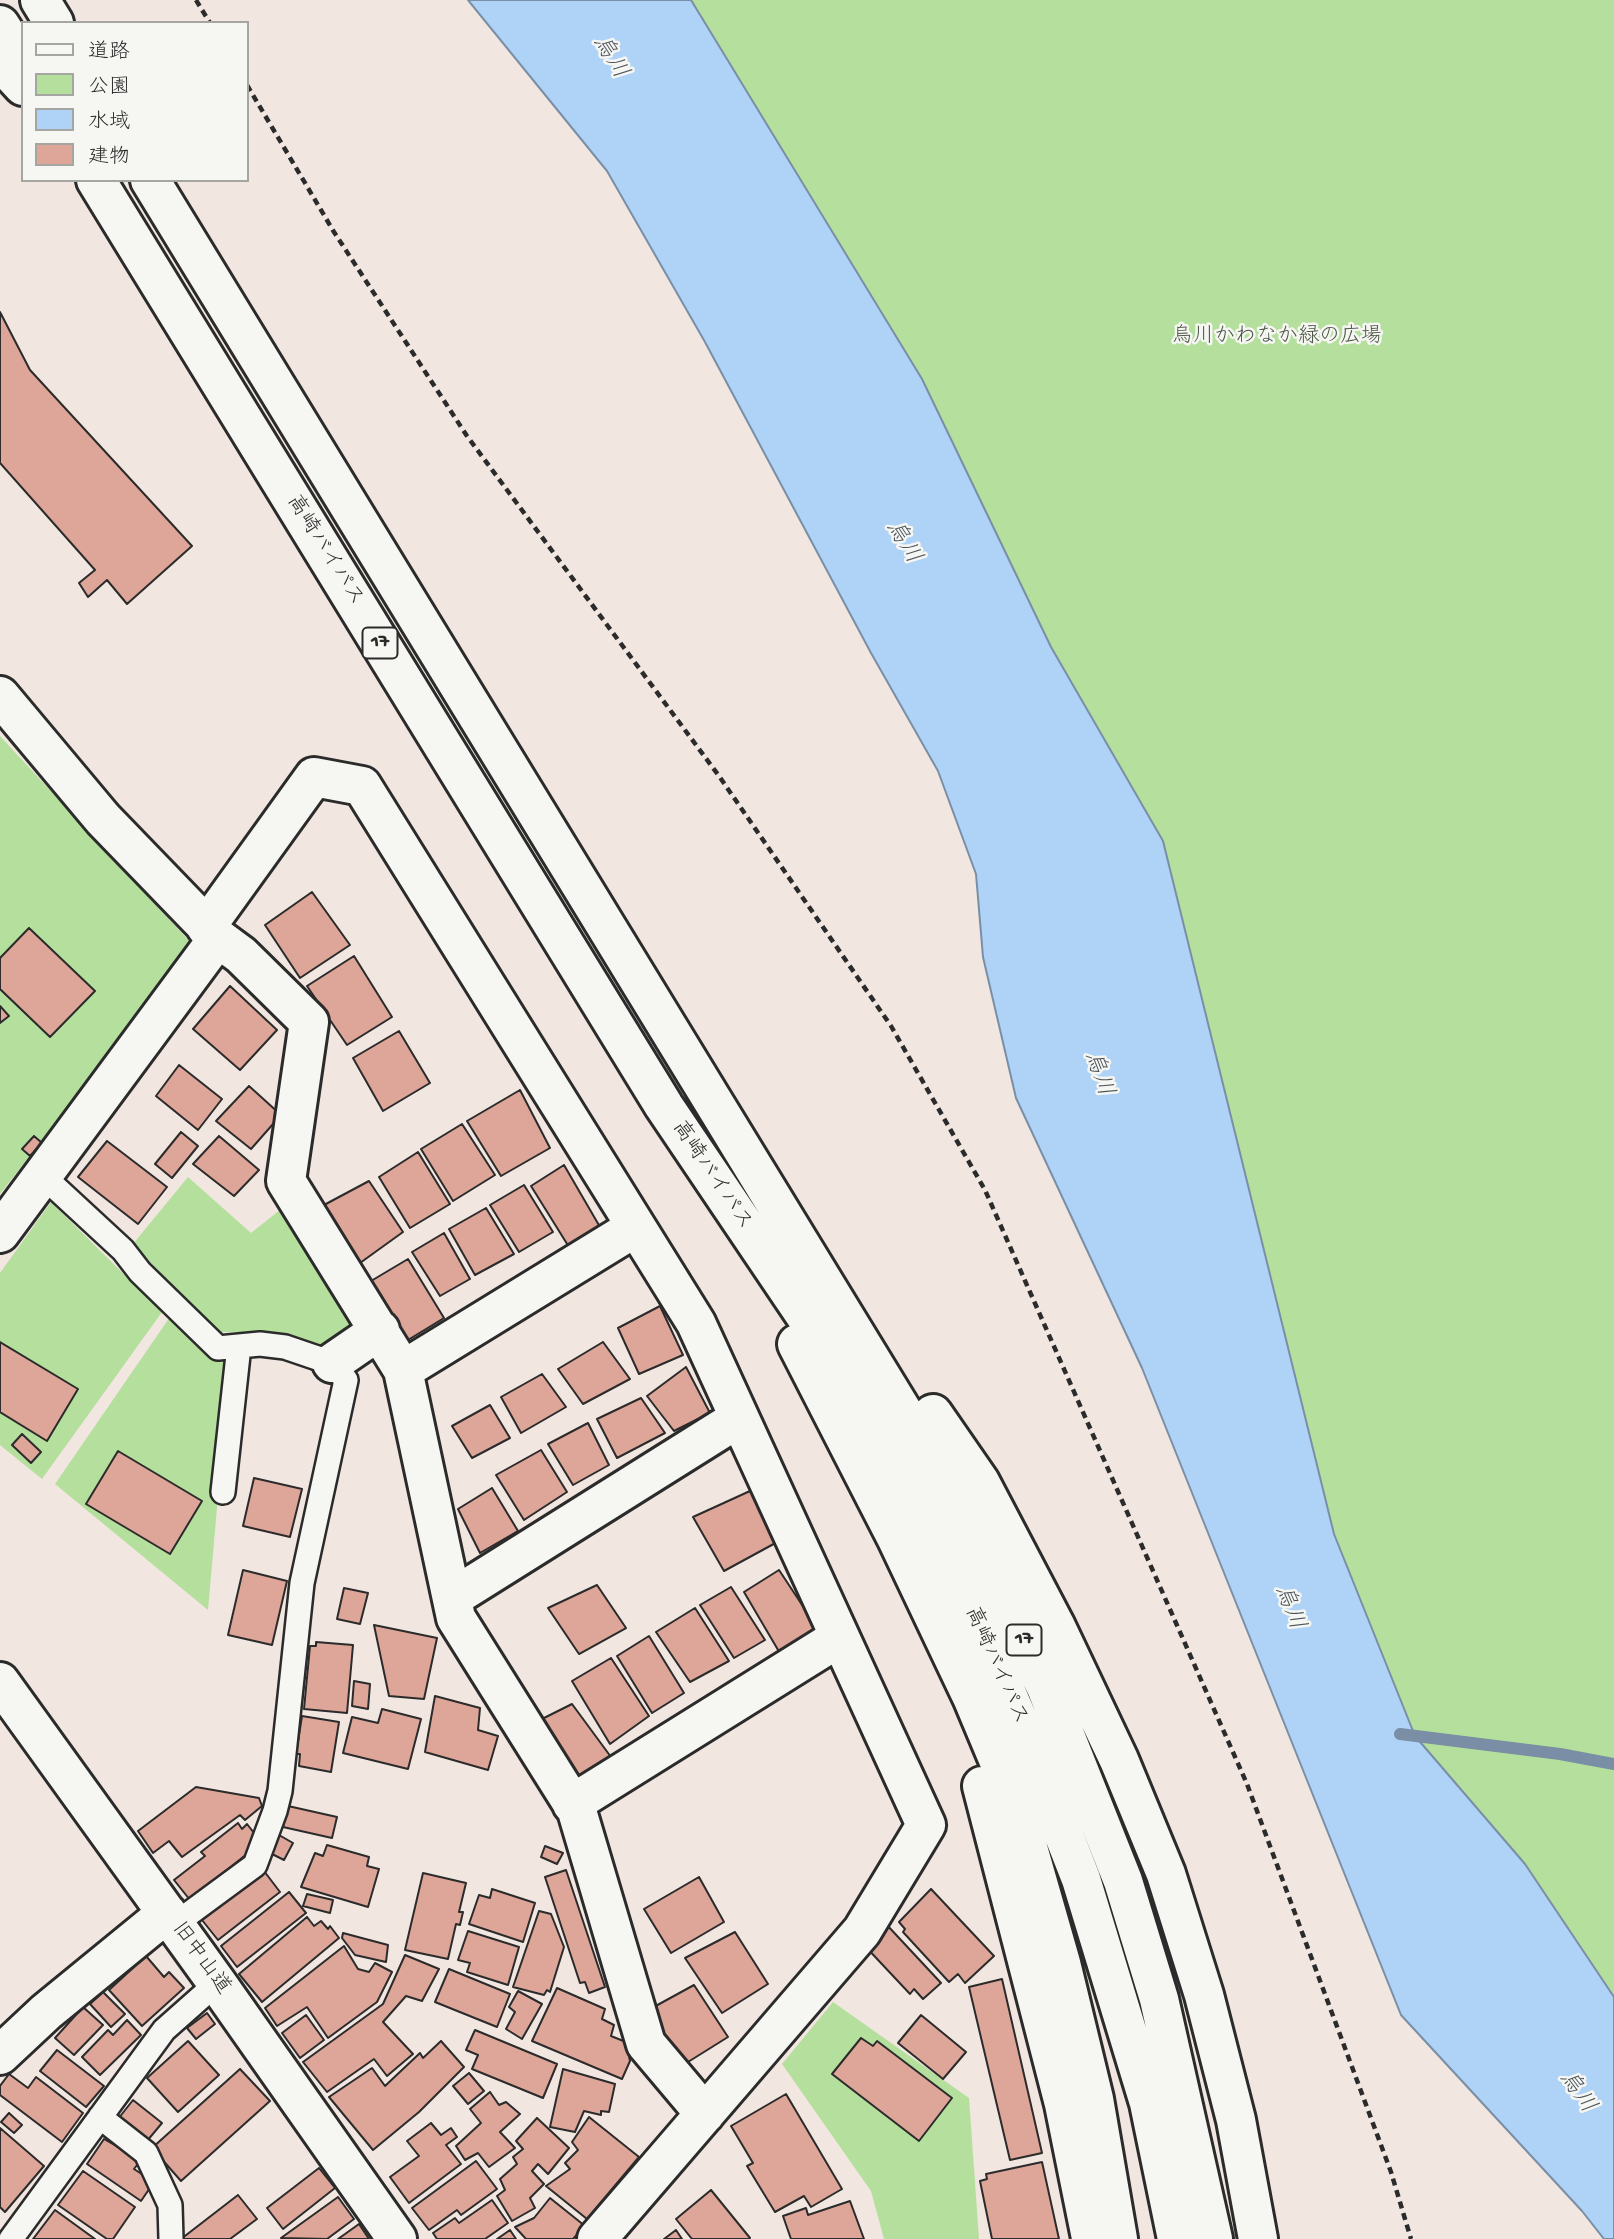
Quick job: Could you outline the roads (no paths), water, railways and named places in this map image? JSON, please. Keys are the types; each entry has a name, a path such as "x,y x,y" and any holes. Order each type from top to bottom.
{"main road":[{"path":"40,0 53,21"},
{"path":"0,25 21,58"},
{"path":"0,61 21,84"},
{"name":"高崎バイパス","path":"97,182 664,1106 817,1332 878,1433 960,1586 988,1647 1081,1880 1149,2103 1177,2239"},
{"name":"高崎バイパス","path":"151,182 711,1093 942,1476 1046,1687 1127,1894 1158,1998 1213,2239"},
{"path":"0,696 103,819 212,932 240,955 309,1022 286,1181 403,1370 456,1618 577,1811 646,2045 705,2114"},
{"path":"0,1233 43,1176 212,932 314,777 362,786 696,1323 926,1825 862,1931 597,2239"},
{"path":"711,1093 980,1482 1067,1649 1119,1760 1166,1874 1203,1995 1236,2120 1258,2239"},
{"path":"664,1106 800,1350 897,1539 972,1697 1013,1795 1061,1963 1094,2099 1118,2239"},
{"path":"403,1370 636,1227"},
{"path":"332,1363 380,1330"},
{"path":"452,1598 739,1418"},
{"path":"897,1539 990,1809 1064,2104 1091,2239"},
{"path":"572,1804 840,1637"},
{"name":"旧中山道","path":"0,1682 397,2239"},
{"path":"0,2055 171,1919"}],"lane":[{"path":"43,1176 123,1250 140,1272 218,1348 285,1347 332,1363 346,1380 302,1583 280,1791 275,1811 255,1864 171,1919"},
{"path":"223,1492 239,1346"},
{"path":"11,2239 164,2030 217,1983"},
{"path":"100,2117 146,2153 170,2205 171,2239"}],"water":[{"name":"烏川","path":"468,0 691,0 922,379 1051,647 1163,841 1334,1534 1415,1736 1525,1864 1614,1997 1614,2239 1604,2239 1582,2211 1401,2015 1142,1368 1016,1098 983,957 976,874 938,771 871,653 705,342 607,171"}],"waterway":[{"path":"1400,1734 1560,1754 1614,1764"}],"park label":[{"name":"烏川かわなか緑の広場","path":"1277,338"}]}
